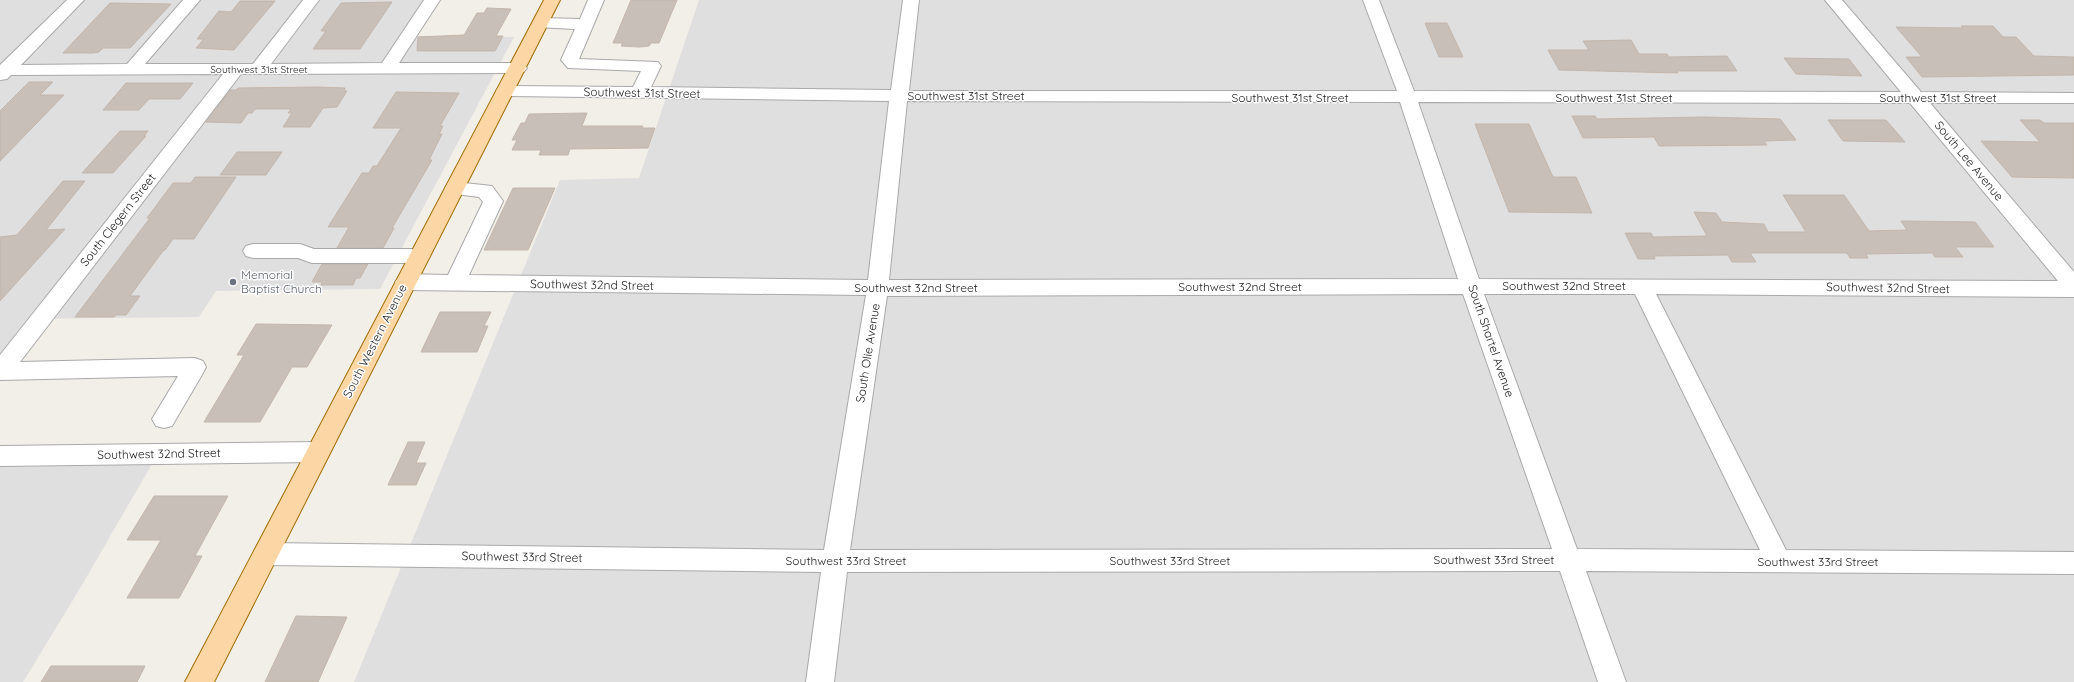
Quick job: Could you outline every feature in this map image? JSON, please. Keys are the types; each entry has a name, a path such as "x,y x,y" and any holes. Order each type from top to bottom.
{"main road":[{"name":"South Western Avenue","path":"199,682 552,0"}],"street":[{"path":"2,72 76,0"},
{"path":"132,70 192,0"},
{"path":"258,69 311,0"},
{"path":"387,69 432,0"},
{"path":"596,0 570,60 574,64 652,66 639,93"},
{"name":"South Olie Avenue","path":"820,682 835,561 878,288 898,96 911,0"},
{"name":"South Shartel Avenue","path":"1371,0 1408,98 1471,286 1612,682"},
{"name":"South Lee Avenue","path":"1833,0 2074,286"},
{"path":"540,23 585,24"},
{"name":"Southwest 31st Street","path":"2,72 518,68"},
{"name":"South Clegern Street","path":"0,371 236,69"},
{"name":"Southwest 31st Street","path":"505,91 898,96 2074,98"},
{"path":"455,188 485,191 493,201 455,283"},
{"path":"253,250 300,251 312,256 420,256"},
{"name":"Southwest 32nd Street","path":"406,282 878,288 1642,286 2074,290"},
{"path":"1642,286 1778,561"},
{"path":"0,371 195,367 164,419"},
{"name":"Southwest 32nd Street","path":"0,456 318,452"},
{"name":"Southwest 33rd Street","path":"266,554 835,561 1568,560 2074,563"}],"shaded area":[{"path":"0,0 435,0 412,36 514,37 380,289 216,291 199,317 28,319 0,355"},
{"path":"699,0 2074,0 2074,682 354,682 560,180 639,178"},
{"path":"152,464 79,590 23,682 0,682 0,467"}],"building":[{"path":"631,0 677,0 659,43 651,43 649,46 639,47 621,46 623,43 613,43"},
{"path":"240,1 275,1 234,50 196,48 204,39 197,39 219,11 231,12"},
{"path":"392,2 360,49 313,49 326,31 321,31 341,3"},
{"path":"110,3 171,4 130,48 103,48 99,52 93,53 63,53"},
{"path":"487,8 511,9 496,36 503,36 495,51 417,51 418,37 464,35 477,13 484,13"},
{"path":"1425,23 1447,23 1463,57 1439,57"},
{"path":"1961,26 1993,26 2003,37 2016,37 2034,56 2074,57 2074,75 1922,77 1906,57 1922,57 1896,27 1963,28"},
{"path":"1631,40 1639,54 1667,54 1669,57 1727,56 1737,71 1677,71 1678,73 1559,70 1548,50 1589,50 1583,41"},
{"path":"1784,58 1849,59 1862,76 1796,74"},
{"path":"29,82 53,82 40,95 64,95 0,161 0,111"},
{"path":"126,83 193,83 180,99 149,99 139,110 103,110"},
{"path":"238,88 345,88 344,91 347,91 337,107 323,108 310,127 283,127 292,113 288,113 291,109 255,109 252,113 248,113 241,123 206,122 230,90 236,90"},
{"path":"396,92 459,93 440,126 443,126 439,134 442,134 429,160 432,160 392,228 394,228 383,248 337,248 349,227 328,227 362,173 369,173 373,166 377,166 401,128 373,128"},
{"path":"587,113 582,126 643,126 642,128 655,128 648,148 570,149 568,155 539,155 541,150 512,150 517,140 512,140 521,123 525,123 529,114"},
{"path":"1572,116 1595,116 1597,119 1705,117 1780,119 1796,140 1764,141 1767,145 1659,146 1654,137 1583,138"},
{"path":"1828,120 1886,120 1905,142 1843,141"},
{"path":"2020,120 2040,120 2044,123 2074,123 2074,178 2012,177 1981,141 2040,142"},
{"path":"1475,124 1529,124 1553,177 1576,177 1592,213 1509,212"},
{"path":"120,131 148,131 144,136 146,136 113,173 82,173"},
{"path":"237,152 282,152 266,175 220,175"},
{"path":"195,177 236,177 194,239 173,239 163,251 130,296 140,296 126,315 116,315 114,317 75,317 150,218 147,218 173,183 191,183"},
{"path":"63,181 85,181 46,230 65,229 0,301 0,237 17,235"},
{"path":"513,188 555,188 528,250 484,250"},
{"path":"1783,195 1844,195 1869,231 1907,230 1901,221 1975,222 1994,247 1955,247 1963,257 1935,257 1932,253 1866,254 1868,258 1850,258 1847,253 1750,253 1756,262 1732,262 1728,255 1654,256 1655,259 1638,259 1625,233 1651,233 1653,237 1707,236 1694,212 1716,213 1722,222 1764,224 1768,232 1806,232"},
{"path":"322,264 368,264 360,278 356,278 353,285 321,285 322,282 312,282"},
{"path":"440,312 491,312 484,326 488,326 477,352 421,352"},
{"path":"256,324 332,325 307,367 292,367 260,422 204,422 244,355 237,355"},
{"path":"408,442 425,442 416,463 426,463 416,485 388,485"},
{"path":"154,496 228,496 195,556 202,556 179,598 127,598 161,540 127,540"},
{"path":"296,616 347,617 318,682 265,682"},
{"path":"51,666 145,666 137,682 41,682"}],"place":[{"name":"Memorial Baptist Church","path":"233,282"}]}
